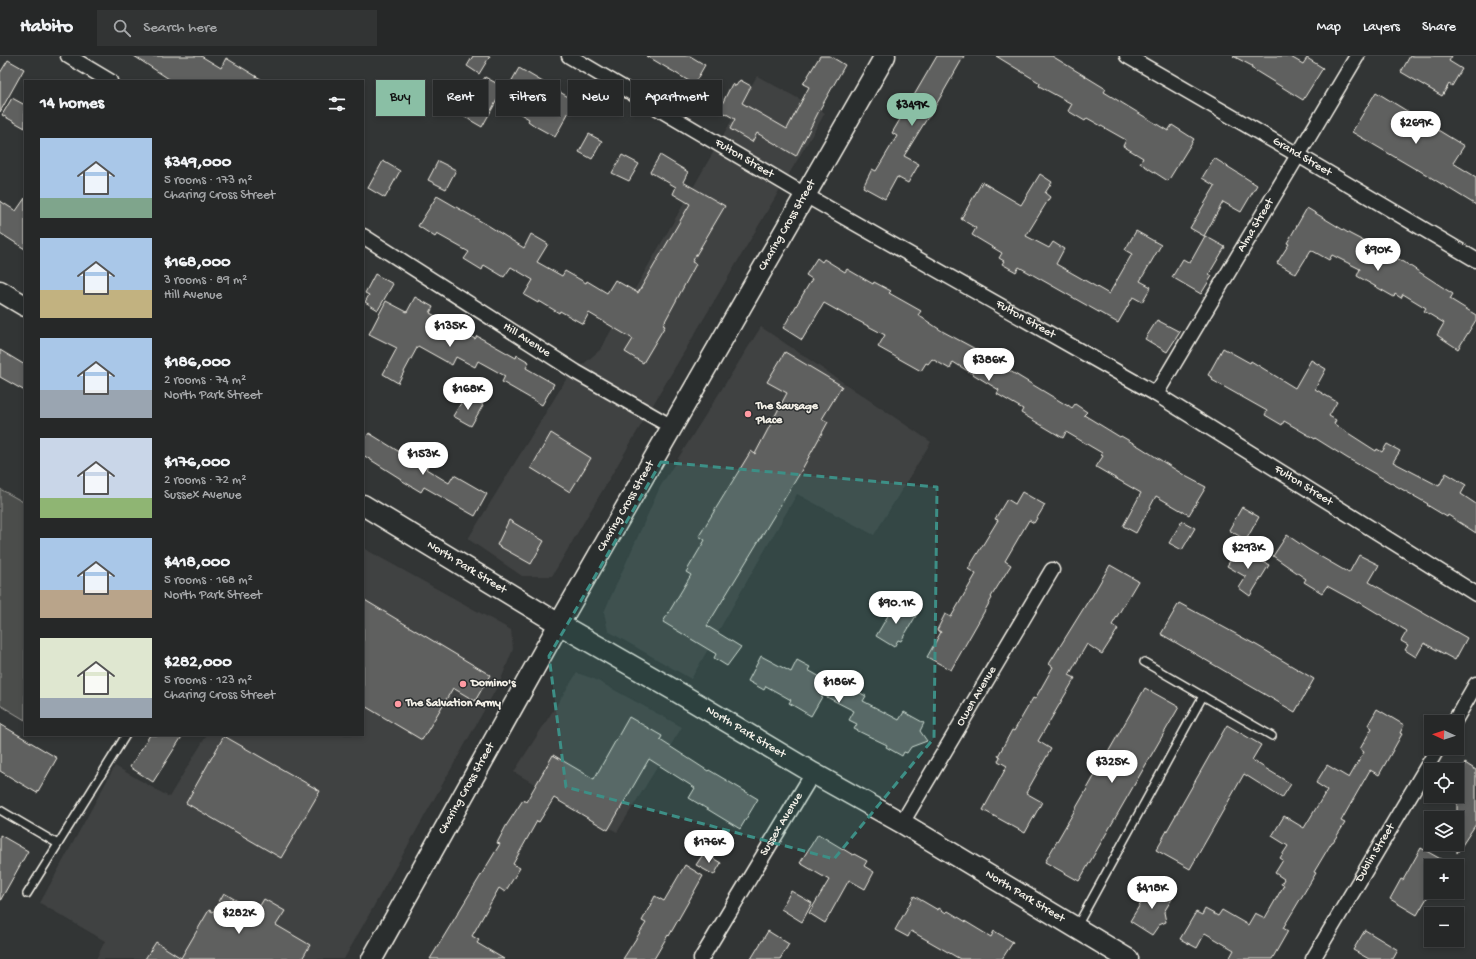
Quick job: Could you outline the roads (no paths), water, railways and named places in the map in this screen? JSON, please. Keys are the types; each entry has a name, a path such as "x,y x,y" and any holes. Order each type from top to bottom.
{"main road":[{"name":"Charing Cross Street","path":"372,959 559,624 885,56"},
{"path":"0,291 24,305"},
{"name":"North Park Street","path":"364,507 559,624 674,690 813,773 902,823 1128,959"}],"street":[{"path":"68,56 108,80"},
{"name":"Fulton Street","path":"569,56 805,196 1156,394 1476,594"},
{"name":"Grand Street","path":"1127,56 1476,260"},
{"name":"Alma Street","path":"1156,394 1357,56"},
{"name":"Hill Avenue","path":"364,237 576,372 672,427"},
{"name":"Owen Avenue","path":"902,823 1052,570"},
{"path":"1458,715 1476,684"},
{"name":"Dublin Street","path":"1313,959 1434,755"},
{"name":"Sussex Avenue","path":"701,959 813,773"}],"lane":[{"path":"1144,662 1272,736"},
{"path":"1076,928 1203,696"},
{"path":"27,894 125,736"},
{"path":"0,810 58,844"}],"place":[{"name":"The Sausage Place","path":"748,414"},
{"name":"Domino's","path":"463,684"},
{"name":"The Salvation Army","path":"398,704"}]}
